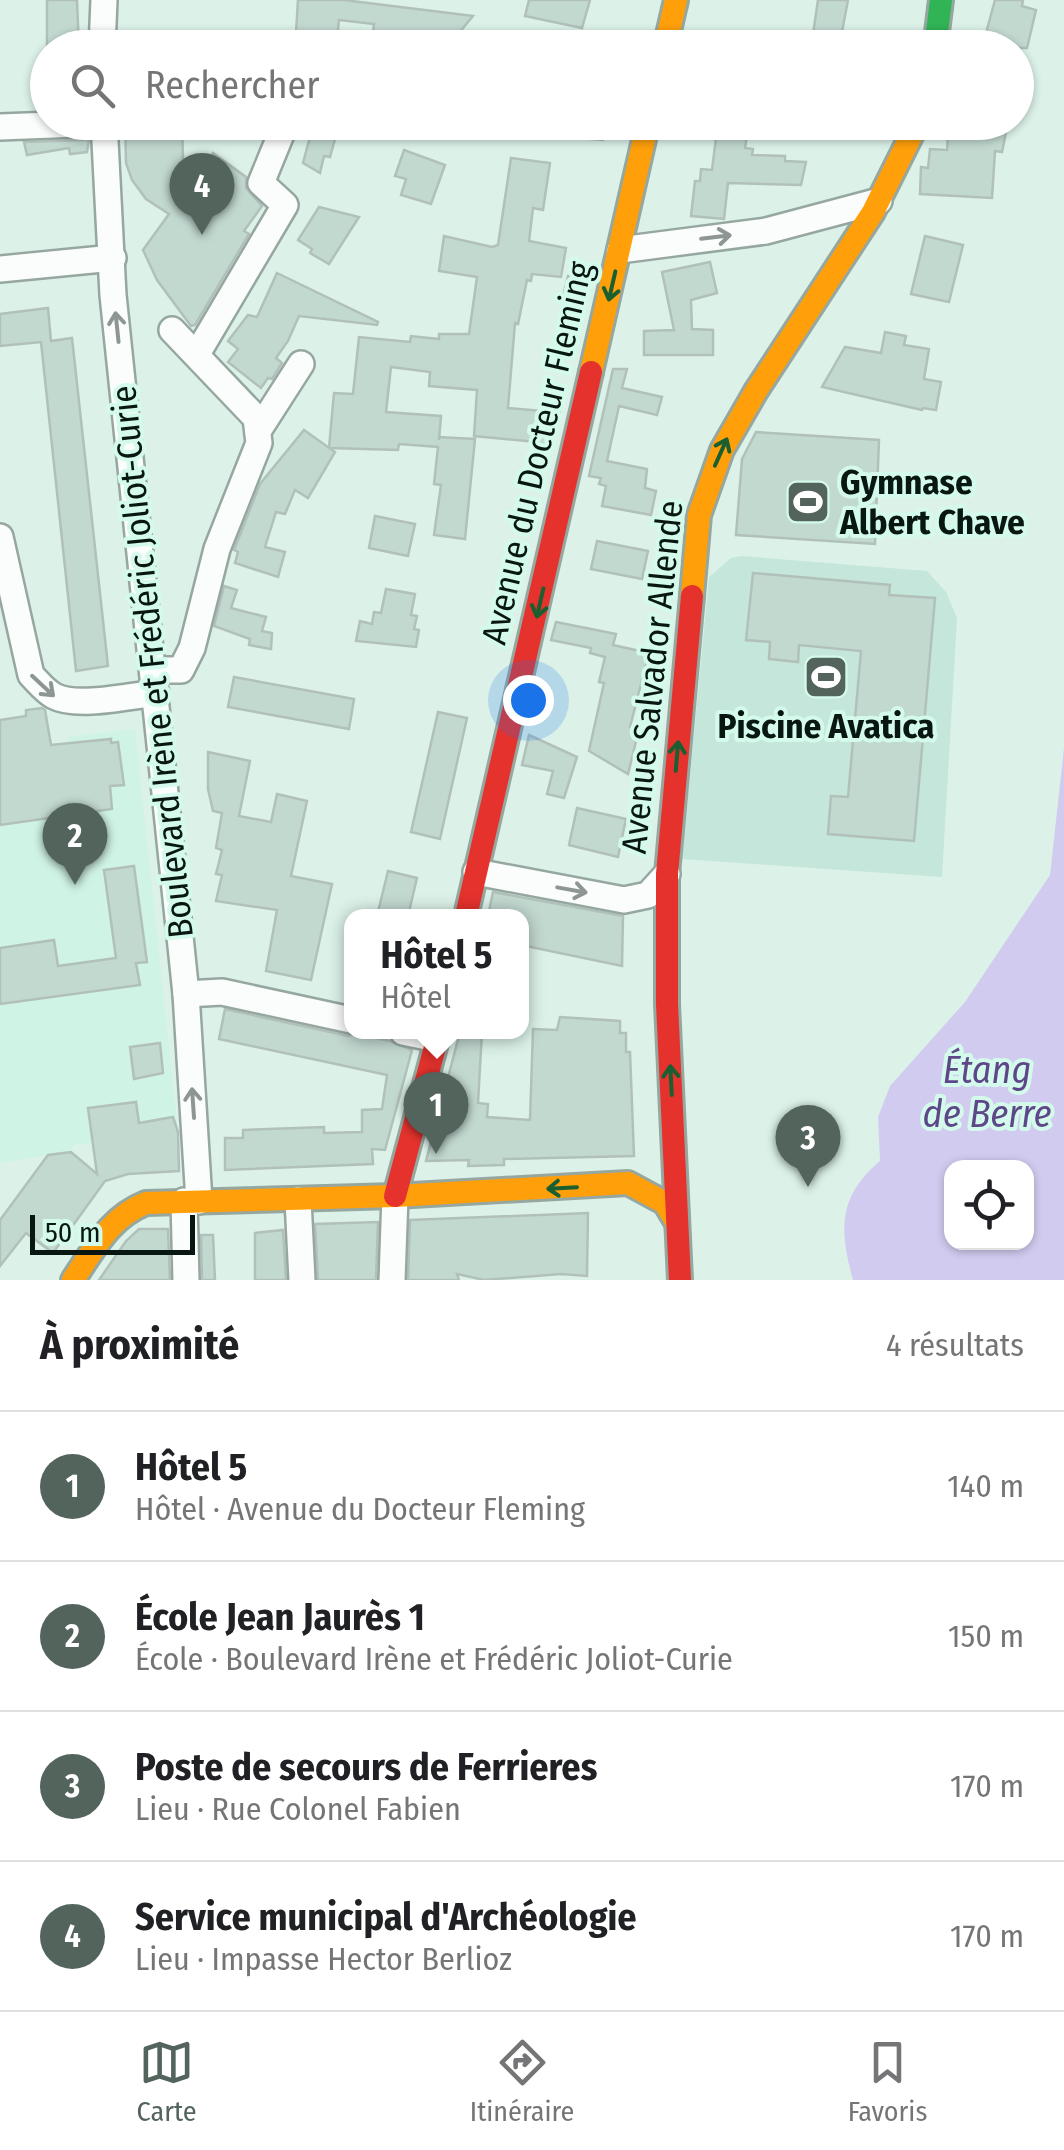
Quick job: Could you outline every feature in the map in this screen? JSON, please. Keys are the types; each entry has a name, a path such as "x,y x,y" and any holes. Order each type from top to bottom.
{"main road":[{"path":"670,30 676,0"},
{"path":"937,30 941,0"},
{"name":"Avenue du Docteur Fleming","path":"468,909 644,140"},
{"name":"Avenue Salvador Allende","path":"680,1280 667,1004 667,874 695,545 706,484 729,434 879,201 909,140"},
{"path":"395,1196 437,1039"},
{"path":"73,1280 118,1217 130,1207 191,1201 395,1196 676,1178"},
{"path":"628,1183 666,1202 677,1223"}],"street":[{"path":"103,30 104,0"},
{"path":"0,126 30,125"},
{"name":"Boulevard Irène et Frédéric Joliot-Curie","path":"105,140 113,295 186,994 191,1201 186,1280"},
{"path":"197,354 285,204 261,183 279,140"},
{"path":"620,250 766,231 879,201"},
{"path":"0,269 113,258"},
{"path":"0,537 5,597 30,675 57,698 75,702 155,682 181,670 192,648 217,549 259,442 256,418 172,330"},
{"path":"258,430 301,364"},
{"path":"476,872 624,900 668,915"},
{"path":"624,900 648,895 667,874"},
{"path":"186,994 222,992 344,1018"},
{"path":"392,1280 395,1196"},
{"path":"298,1200 302,1280"}],"shaded area":[{"name":"Piscine Avatica","path":"731,558 927,571 946,592 957,618 942,877 682,859 709,577"},
{"path":"135,729 178,1132 73,1145 70,1152 0,1163 0,795 72,784 67,737"}],"water":[{"name":"Étang de Berre","path":"1064,748 1064,1280 853,1280 845,1245 846,1215 856,1187 880,1161 878,1117 890,1086 965,1002 1050,875"}],"building":[{"path":"47,0 77,0 78,30 47,30"},
{"path":"298,0 344,0 473,16 461,30 373,30 374,24 339,20 338,30 296,30"},
{"path":"529,0 590,0 582,28 525,16"},
{"path":"818,0 848,0 842,30 814,30"},
{"path":"995,0 1023,0 1022,6 1036,10 1031,30 987,30"},
{"path":"89,140 87,152 70,154 69,148 27,155 24,142"},
{"path":"125,140 183,140 184,193 213,153 246,177 246,188 262,206 244,231 249,234 195,325 191,326 157,280 143,250 169,214 146,199 132,180 126,163"},
{"path":"309,140 335,140 330,157 324,156 320,173 303,163"},
{"path":"716,140 746,140 745,148 753,149 752,155 785,156 785,161 806,162 801,185 728,183 724,219 691,216 695,181 700,181 701,169 712,170"},
{"path":"948,140 1004,140 1002,152 995,151 992,198 920,194 921,167 928,168 930,149 947,150"},
{"path":"404,150 445,165 431,204 401,195 406,179 395,176"},
{"path":"511,158 550,163 543,210 533,208 529,241 566,248 561,277 532,274 531,281 527,280 518,324 515,323 508,408 543,411 545,399 562,401 551,450 536,449 537,442 474,436 477,390 429,386 430,372 391,367 386,412 441,416 439,437 475,439 465,539 434,535 441,485 434,484 438,447 399,444 398,450 329,448 334,393 353,394 359,337 410,342 411,336 439,339 439,334 469,334 477,277 439,271 444,236 498,245"},
{"path":"319,207 359,217 329,264 298,240"},
{"path":"925,236 963,245 949,302 911,294"},
{"path":"710,262 717,293 691,300 692,329 713,330 713,355 644,355 644,331 674,330 662,272"},
{"path":"277,273 378,322 377,325 299,316 276,358 282,363 261,388 228,362 238,349 228,341 248,315 257,317"},
{"path":"568,276 590,280 584,304 562,300"},
{"path":"48,308 51,341 72,338 108,666 76,671 41,342 0,346 0,314"},
{"path":"885,332 906,336 904,345 929,349 924,379 941,382 936,410 822,387 845,347 881,353"},
{"path":"613,369 627,369 622,388 662,397 657,415 619,406 607,461 647,469 645,488 656,491 651,515 602,506 606,486 599,484 601,478 589,476"},
{"path":"304,430 335,452 308,498 295,490 285,514 276,512 265,547 285,552 278,577 235,563 238,552 234,550 260,484"},
{"name":"Gymnase Albert Chave","path":"756,432 879,440 875,544 736,535 742,459"},
{"path":"375,516 415,524 408,556 369,548"},
{"path":"597,541 648,551 642,579 591,569"},
{"path":"753,573 890,585 889,595 935,598 914,841 828,834 831,796 848,797 861,651 799,645 798,662 769,659 770,642 746,640"},
{"path":"224,586 237,590 231,608 266,617 262,631 272,633 271,649 249,645 250,639 214,626"},
{"path":"386,589 415,594 411,615 417,616 416,647 356,641 360,621 372,624 374,612 381,613"},
{"path":"556,622 616,634 613,645 649,653 630,727 639,729 628,774 589,751 604,683 599,682 605,657 590,653 591,648 551,640"},
{"path":"234,677 354,699 349,729 228,707"},
{"path":"42,708 51,745 111,739 111,743 118,742 124,785 110,786 112,809 0,825 0,720 26,716 26,710"},
{"path":"438,712 467,718 440,839 411,832"},
{"path":"529,735 577,757 564,798 547,794 553,771 522,765"},
{"path":"208,752 250,761 239,816 271,822 277,794 307,801 291,876 332,884 311,980 266,971 277,910 216,901 222,875 216,874 222,850 216,848 222,813 213,811 208,789"},
{"path":"577,808 626,819 618,857 569,845"},
{"path":"134,866 147,962 136,963 140,985 0,1004 0,948 54,940 58,966 116,958 104,870"},
{"path":"388,871 417,878 410,909 379,909"},
{"path":"493,892 623,916 622,966 529,947 529,909 489,909"},
{"path":"225,1009 344,1035 344,1039 390,1041 412,1050 385,1150 372,1149 373,1164 225,1170 225,1138 243,1138 243,1130 324,1127 324,1133 362,1132 362,1110 382,1109 387,1075 219,1039"},
{"path":"560,1017 620,1021 620,1033 626,1033 626,1052 630,1052 634,1156 504,1159 504,1165 468,1166 469,1160 426,1161 458,1039 482,1039 478,1103 488,1104 487,1117 530,1120 533,1029 557,1030"},
{"path":"160,1043 163,1073 134,1079 130,1047"},
{"path":"136,1102 139,1123 173,1117 178,1132 179,1171 128,1174 105,1181 53,1253 26,1233 0,1266 0,1220 48,1155 71,1152 97,1174 88,1108"},
{"path":"588,1213 587,1276 561,1274 484,1280 457,1274 459,1280 408,1280 410,1220"},
{"path":"378,1222 376,1280 318,1280 315,1224"},
{"path":"139,1229 168,1229 170,1280 99,1280 126,1241"},
{"path":"283,1230 286,1280 255,1280 255,1233"},
{"path":"201,1235 213,1235 215,1280 202,1280"}],"traffic: fast":[{"path":"937,30 941,0"}],"traffic: slow":[{"path":"669,30 676,0"},
{"path":"591,372 644,140"},
{"path":"692,596 699,515 722,450 873,212 909,140"},
{"path":"73,1280 113,1225 146,1203 395,1196 628,1183 665,1203 677,1223"}],"traffic: jam":[{"path":"468,909 591,372"},
{"path":"680,1280 667,1004 667,874 692,596"},
{"path":"395,1196 437,1039"}],"place":[{"name":"Service municipal d'Archéologie","path":"202,235"},
{"name":"Gymnase Albert Chave","path":"808,502"},
{"name":"Piscine Avatica","path":"826,677"},
{"name":"École Jean Jaurès 1","path":"75,885"},
{"name":"Hôtel 5","path":"436,1154"},
{"name":"Poste de secours de Ferrieres","path":"808,1187"}]}
